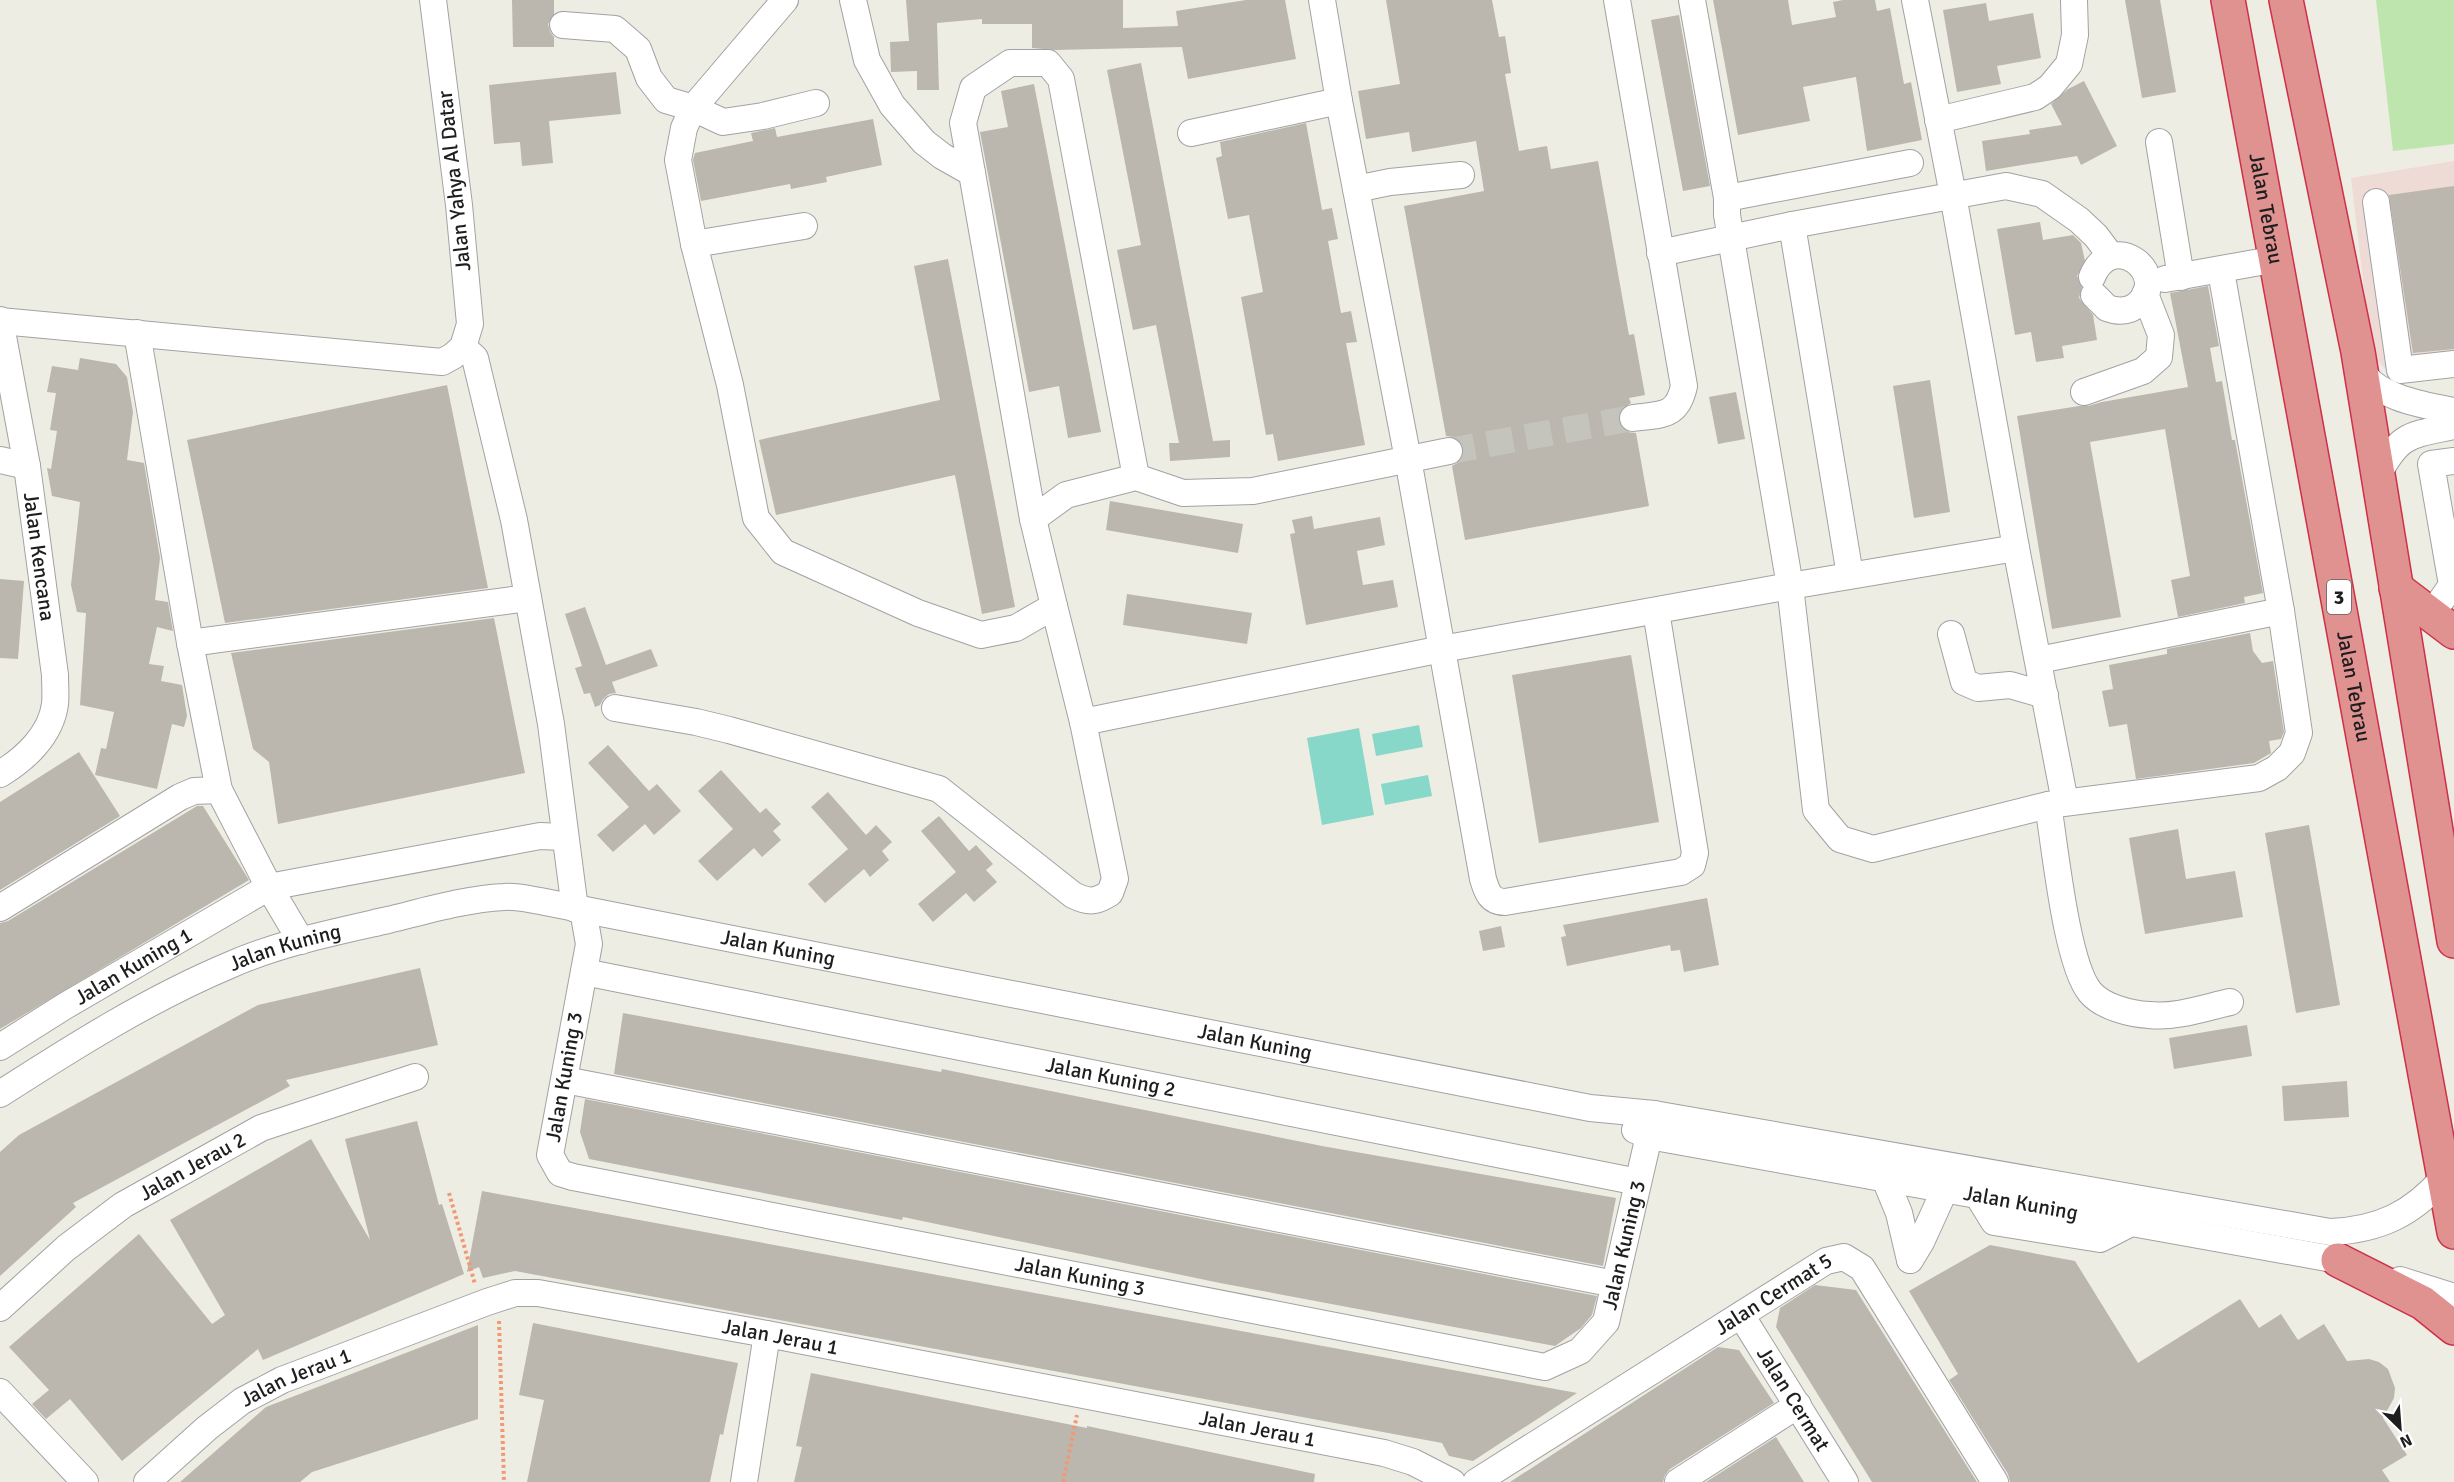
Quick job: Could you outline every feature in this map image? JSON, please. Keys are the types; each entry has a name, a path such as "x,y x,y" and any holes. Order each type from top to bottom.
{"highway":[{"name":"Jalan Tebrau","path":"2228,0 2454,1232"},
{"path":"2286,0 2358,352 2454,941"},
{"path":"2396,588 2443,623"},
{"path":"2338,1260 2423,1303 2454,1328"}],"street":[{"name":"Jalan Yahya Al Datar","path":"434,0 459,206 470,324 458,352"},
{"path":"785,0 693,108 684,128 678,160 694,244 730,385 756,518 783,552 918,614 981,635 1016,628 1054,606"},
{"path":"852,0 867,60 892,105 924,142 942,156 972,173"},
{"path":"1322,0 1408,459 1483,879 1493,899 1505,902 1681,872 1692,866 1695,853 1656,611"},
{"path":"1617,0 1684,386 1680,403 1668,412 1633,418"},
{"path":"1692,0 1727,198 1727,215 1790,586 1816,810 1840,839 1873,849 2057,804 2259,778 2277,768 2292,753 2299,733 2281,611 2221,271"},
{"path":"1915,0 2045,695 2057,804 2066,920 2079,971 2090,992 2101,1002 2150,1016 2171,1015 2230,1002"},
{"path":"1938,120 2035,97 2050,87 2069,64 2075,35 2074,0"},
{"path":"563,25 615,29 638,49 649,78 666,100 693,108 723,122 763,116 816,103"},
{"path":"615,708 718,727 939,789 1073,895 1086,902 1097,901 1110,893 1115,879 1083,722 1033,519 963,123 973,88 1010,63 1048,63 1061,79 1136,477"},
{"path":"1191,133 1339,100"},
{"path":"2159,142 2181,277"},
{"path":"1727,198 1910,163"},
{"path":"1356,189 1390,182 1461,175"},
{"path":"1660,253 1792,225 2006,186 2042,194 2079,220 2096,236 2111,256"},
{"path":"2376,202 2400,370 2454,364"},
{"path":"1792,225 1850,575"},
{"path":"694,244 804,226"},
{"path":"2084,392 2144,371 2159,357 2161,335 2147,288 2145,269 2136,260 2124,255 2111,256 2102,261 2093,286 2107,308 2120,311 2132,308 2147,288 2181,277 2277,259"},
{"path":"0,320 442,362 458,352"},
{"name":"Jalan Kencana","path":"0,320 27,466 55,675 55,706 46,730 32,749 0,774"},
{"path":"137,333 190,642 219,790 269,887 301,941"},
{"name":"Jalan Kuning 3","path":"458,352 475,358 514,520 551,724 564,837 589,944 550,1155 560,1173 573,1178 1545,1367 1580,1351 1606,1322 1651,1125"},
{"path":"2358,352 2362,373 2384,391 2410,402 2454,411"},
{"path":"2379,473 2391,450 2405,440 2417,434 2454,426"},
{"path":"1033,519 1066,495 1136,477 1183,493 1252,491 1449,451"},
{"path":"0,460 27,466"},
{"path":"2443,623 2452,585 2431,464 2454,461"},
{"path":"1083,722 1442,649 1850,575 2016,548"},
{"path":"190,642 528,598"},
{"path":"2039,660 2281,611"},
{"path":"1951,634 1964,682 1978,688 2010,685 2045,695"},
{"path":"0,908 180,797 194,791 219,790"},
{"name":"Jalan Kuning 1","path":"0,1047 65,1006 269,887 540,836 564,837"},
{"name":"Jalan Kuning","path":"0,1094 150,1003 231,964 301,941 427,911 505,897 614,915 1590,1108 1651,1125 1885,1179 1950,1179 1978,1196 2338,1260 2454,1297"},
{"path":"589,944 614,915"},
{"name":"Jalan Kuning 2","path":"584,972 1638,1182"},
{"name":"Jalan Jerau 2","path":"0,1308 66,1248 123,1204 261,1128 415,1077"},
{"path":"565,1080 1615,1284"},
{"name":"Jalan Kuning","path":"1651,1125 1950,1179 2330,1232 2355,1231 2399,1216 2430,1194 2445,1176"},
{"path":"1885,1179 1899,1213 1910,1260 1950,1179"},
{"name":"Jalan Cermat 5","path":"1476,1482 1826,1260 1844,1257 1862,1268 1995,1482"},
{"name":"Jalan Jerau 1","path":"147,1482 207,1428 242,1401 282,1380 516,1293 538,1293 767,1334 1384,1453 1413,1462 1452,1482"},
{"name":"Jalan Cermat","path":"1741,1315 1845,1482"},
{"path":"744,1482 767,1334"},
{"path":"0,1392 85,1482"},
{"path":"1678,1482 1798,1404"}],"path":[{"path":"449,1193 484,1303 500,1322 504,1482"},
{"path":"1063,1482 1082,1394"}],"shaded area":[{"path":"2454,161 2454,366 2390,373 2372,356 2351,178"},
{"path":"1419,725 1423,747 1376,756 1372,734"},
{"path":"1359,728 1374,815 1322,825 1307,738"},
{"path":"1428,775 1432,796 1385,805 1381,784"}],"green space":[{"path":"2376,0 2454,0 2454,144 2393,151"}],"building":[{"path":"512,0 554,0 554,14 548,24 554,37 554,47 513,47"},
{"path":"906,0 1123,0 1123,28 1178,26 1176,11 1246,0 1285,0 1296,59 1188,79 1182,47 1055,50 1032,48 1032,24 982,24 982,19 937,23 939,90 917,90 917,71 891,72 890,42 909,41"},
{"path":"1386,0 1492,0 1499,37 1505,36 1511,73 1505,74 1519,151 1547,146 1551,169 1598,161 1629,335 1634,334 1645,395 1629,398 1631,403 1619,412 1618,420 1627,432 1636,433 1649,506 1465,540 1452,466 1459,462 1464,449 1460,441 1446,436 1404,206 1484,191 1476,141 1412,152 1409,132 1366,139 1358,91 1400,84"},
{"path":"1713,0 1788,0 1792,25 1836,17 1833,2 1843,0 1875,0 1877,11 1890,8 1904,84 1911,82 1922,140 1867,151 1856,77 1803,87 1810,121 1738,135"},
{"path":"2125,0 2160,0 2176,92 2142,98"},
{"path":"1986,3 1989,21 2033,13 2041,58 1997,66 2001,84 1957,92 1943,10"},
{"path":"1679,15 1710,186 1683,191 1651,20"},
{"path":"1141,63 1213,441 1230,440 1230,457 1170,461 1169,443 1179,443 1156,325 1133,330 1117,250 1141,245 1107,70"},
{"path":"616,72 621,114 549,121 553,163 522,166 520,142 494,144 489,85"},
{"path":"2084,81 2117,146 2081,165 2077,156 1986,171 1982,141 2030,134 2029,130 2062,125 2051,104 2068,89"},
{"path":"1034,84 1101,432 1068,438 1059,386 1029,392 980,132 1008,127 1001,91"},
{"path":"873,119 882,165 826,177 827,182 791,189 790,184 701,201 693,160 695,153 753,141 751,133 775,128 777,137"},
{"path":"1306,123 1322,210 1332,208 1338,239 1328,241 1341,313 1351,311 1357,342 1346,343 1365,445 1278,461 1273,434 1266,435 1241,297 1263,292 1249,215 1228,219 1216,158 1222,156 1220,142"},
{"path":"2454,186 2454,349 2413,353 2389,195"},
{"path":"2040,222 2043,240 2073,235 2081,243 2085,261 2077,276 2082,287 2079,298 2093,315 2097,340 2062,346 2064,358 2036,362 2031,332 2015,335 1997,229"},
{"path":"948,259 1015,607 982,614 955,475 776,515 759,440 940,400 914,266"},
{"path":"2208,286 2219,346 2210,348 2216,382 2222,381 2263,593 2244,597 2245,603 2178,617 2171,580 2190,576 2165,429 2090,442 2121,617 2052,629 2017,416 2088,406 2188,387 2170,293"},
{"path":"80,358 116,364 127,377 133,412 127,460 144,463 160,558 155,600 168,602 173,631 157,627 149,664 164,666 161,681 182,685 187,716 184,727 172,724 157,789 95,775 101,748 106,749 114,712 80,705 86,613 77,612 71,585 80,502 52,496 47,468 51,469 57,431 50,430 56,393 47,392 52,366 78,370"},
{"path":"1930,380 1950,512 1914,518 1893,386"},
{"path":"447,385 488,588 225,623 187,440"},
{"path":"1736,392 1745,439 1718,444 1709,397"},
{"path":"1110,501 1243,524 1238,553 1106,530"},
{"path":"1312,516 1314,529 1380,517 1385,545 1357,551 1363,585 1393,580 1398,607 1306,625 1290,534 1295,533 1292,520"},
{"path":"0,579 24,581 18,659 0,658"},
{"path":"1127,594 1252,613 1247,644 1123,625"},
{"path":"585,607 606,665 651,649 658,666 612,682 616,693 609,694 600,705 595,707 590,693 584,694 575,668 582,666 565,614"},
{"path":"494,618 525,773 278,824 269,762 253,749 231,653"},
{"path":"2250,633 2253,651 2262,663 2273,661 2284,732 2281,739 2269,741 2271,753 2254,763 2136,779 2127,724 2109,727 2102,691 2113,689 2109,665 2167,654 2167,649"},
{"path":"1631,655 1659,822 1539,843 1512,675"},
{"path":"608,745 649,791 657,784 681,811 654,835 645,824 613,852 597,835 629,807 588,763"},
{"path":"79,752 120,816 0,890 0,802"},
{"path":"721,770 760,813 766,808 781,824 773,831 781,840 762,857 754,848 717,881 698,861 733,829 698,791"},
{"path":"828,792 866,835 876,825 892,842 882,851 889,860 870,877 864,869 825,903 808,884 848,849 811,807"},
{"path":"197,806 203,806 249,880 0,1029 0,923 8,921"},
{"path":"939,816 969,851 976,845 993,864 986,870 997,882 974,902 966,893 933,922 918,904 956,872 921,831"},
{"path":"2309,825 2340,1005 2296,1013 2265,833"},
{"path":"2178,829 2186,879 2235,871 2243,917 2145,934 2129,838"},
{"path":"1707,898 1719,965 1684,972 1680,950 1671,951 1670,945 1567,966 1561,937 1566,936 1563,925"},
{"path":"1501,926 1505,947 1483,951 1479,931"},
{"path":"420,968 438,1045 286,1080 290,1086 73,1203 76,1207 0,1276 0,1152 19,1135 258,1005"},
{"path":"623,1013 941,1072 942,1069 1322,1146 1616,1198 1603,1266 614,1074"},
{"path":"2247,1025 2252,1056 2174,1069 2169,1038"},
{"path":"2347,1081 2349,1117 2284,1121 2282,1086"},
{"path":"585,1099 1597,1296 1592,1315 1581,1328 1555,1346 1220,1283 903,1217 902,1220 589,1159 580,1132"},
{"path":"417,1121 439,1205 442,1204 464,1274 263,1360 258,1349 122,1461 70,1399 46,1419 32,1404 49,1390 9,1347 139,1234 212,1324 225,1315 170,1220 311,1139 370,1240 345,1139"},
{"path":"482,1191 1577,1393 1473,1461 1449,1456 1442,1443 515,1271 483,1278 479,1267 467,1272"},
{"path":"1990,1245 2075,1261 2138,1363 2240,1299 2259,1328 2281,1314 2298,1340 2324,1324 2347,1361 2369,1359 2379,1362 2388,1369 2395,1388 2394,1398 2383,1418 2407,1455 2382,1470 2390,1482 2010,1482 2008,1474 1949,1380 1958,1374 1909,1291"},
{"path":"1815,1285 1856,1290 1977,1482 1872,1482 1776,1327 1780,1308"},
{"path":"533,1323 738,1363 723,1435 720,1434 710,1482 527,1482 544,1400 519,1395"},
{"path":"478,1325 478,1419 312,1472 300,1482 180,1482 266,1407"},
{"path":"1718,1347 1739,1350 1774,1403 1670,1469 1663,1482 1510,1482"},
{"path":"811,1373 1087,1428 1087,1426 1315,1474 1314,1482 794,1482 802,1447 796,1446"},
{"path":"1776,1437 1804,1482 1706,1482"}],"tunnel":[{"path":"1449,451 1633,418"}]}
